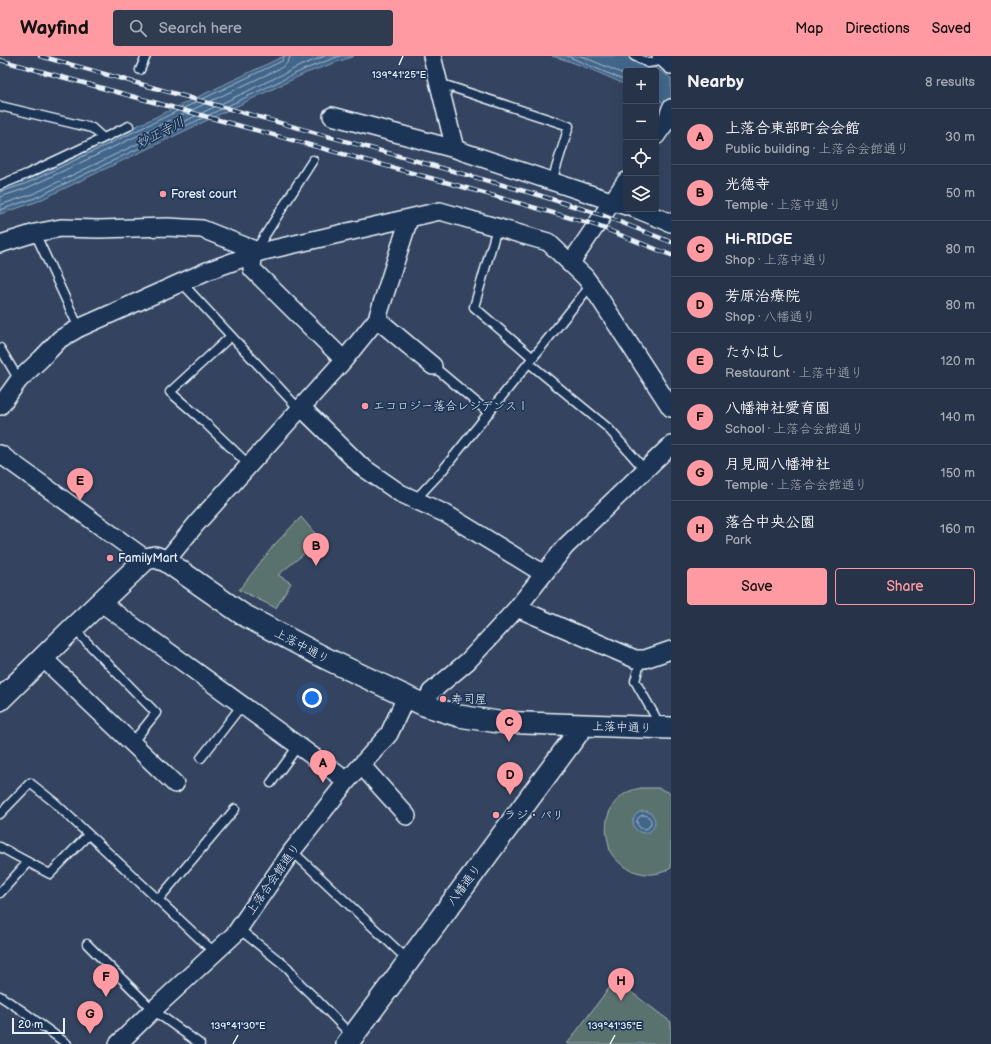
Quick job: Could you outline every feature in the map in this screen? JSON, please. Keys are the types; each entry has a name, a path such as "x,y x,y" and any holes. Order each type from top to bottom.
{"street":[{"path":"432,56 455,149"},
{"path":"659,132 666,122 671,108"},
{"path":"332,116 455,149 619,203"},
{"path":"570,264 619,203 623,190"},
{"path":"0,406 19,380 60,339 79,328 207,271 256,253 440,211 548,242 585,277 591,285 671,408"},
{"path":"644,212 671,223"},
{"path":"166,562 197,523 344,360 378,319 409,219"},
{"path":"0,244 35,232 61,228 99,229 167,227 202,229 256,253"},
{"path":"256,253 252,269 344,360"},
{"path":"378,319 433,366"},
{"path":"300,408 361,466 400,493 446,514 544,574"},
{"name":"上落合会館通り","path":"118,1044 235,934 292,851 347,781 362,766 415,701 431,692 468,661 517,608 565,548 671,444"},
{"path":"0,454 146,559 0,700"},
{"name":"上落中通り","path":"146,559 155,557 166,562 242,614 325,658 415,701 459,716 498,722 663,728"},
{"path":"100,602 347,781"},
{"path":"517,608 635,659 645,659 671,650"},
{"path":"42,658 175,784"},
{"name":"八幡通り","path":"349,1040 583,726"},
{"path":"362,766 407,816"}],"lane":[{"path":"140,70 146,56"},
{"path":"634,56 648,63 666,60"},
{"path":"438,83 569,126 552,181"},
{"path":"0,106 92,128 104,138"},
{"path":"0,185 28,174 129,126"},
{"path":"256,253 313,160"},
{"path":"497,228 474,307 531,361 608,428 645,470"},
{"path":"35,232 79,328"},
{"path":"182,283 300,408"},
{"path":"415,500 442,471 591,285"},
{"path":"231,336 170,392 199,416 249,465"},
{"path":"0,348 19,380"},
{"path":"433,366 489,413"},
{"path":"73,628 156,713 132,743"},
{"path":"641,659 635,681 663,728"},
{"path":"201,758 242,705"},
{"path":"271,783 298,746"},
{"path":"0,814 30,783 54,802 215,953"},
{"path":"158,900 235,809"},
{"path":"0,847 50,874 88,835"},
{"path":"292,851 408,961"},
{"path":"0,893 28,862"},
{"path":"239,929 288,968 293,974 293,977 318,1001 349,1040"},
{"path":"87,944 153,1010 200,1044"},
{"path":"0,996 67,1044"}],"green space":[{"path":"301,517 321,540 278,575 291,583 276,608 239,590 274,545"},
{"path":"641,788 658,788 671,793 671,868 655,874 646,874 630,870 616,860 609,848 606,827 609,814 615,802 628,792"},
{"path":"615,980 671,1022 671,1044 567,1044"}],"water":[{"name":"妙正寺川","path":"284,56 354,56 306,73 36,202 0,214 0,188 23,180"},
{"path":"552,56 630,56 656,68 623,68 623,84 581,65"},
{"path":"659,70 671,78 671,106 659,100"},
{"path":"644,811 648,812 654,818 654,826 648,832 644,833 640,832 634,826 633,822 634,818 640,812"}],"railway":[{"path":"40,56 535,194 602,215 671,242"},
{"path":"0,60 456,185 595,225 671,255"}],"place":[{"name":"Forest court","path":"163,194"},
{"name":"エコロジー落合レジデンスⅠ","path":"365,406"},
{"name":"たかはし","path":"80,501"},
{"name":"FamilyMart","path":"110,558"},
{"name":"光徳寺","path":"316,566"},
{"name":"寿司屋","path":"443,699"},
{"name":"Hi-RIDGE","path":"509,742"},
{"name":"上落合東部町会会館","path":"323,783"},
{"name":"芳原治療院","path":"510,795"},
{"name":"ラジ・パリ","path":"496,815"},
{"name":"八幡神社愛育園","path":"106,997"},
{"name":"落合中央公園","path":"621,1001"},
{"name":"月見岡八幡神社","path":"90,1034"}]}
